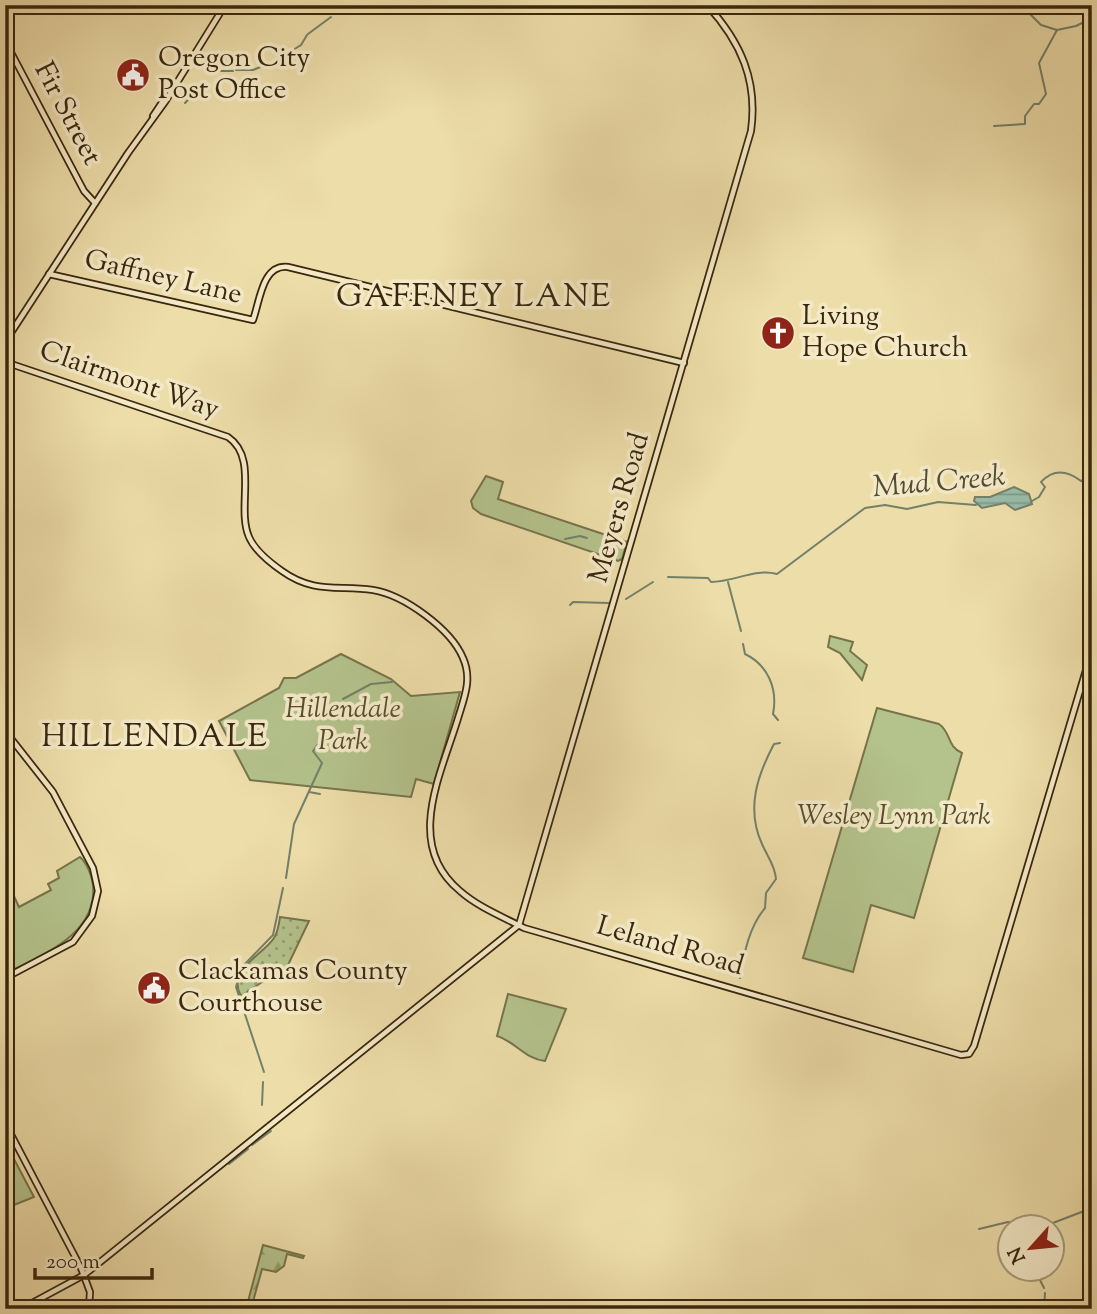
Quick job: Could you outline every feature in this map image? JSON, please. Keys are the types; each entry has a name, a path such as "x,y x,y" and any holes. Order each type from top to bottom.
{"street":[{"path":"5,342 225,5"},
{"name":"Meyers Road","path":"519,925 748,144 753,102 748,72 739,47 707,5"},
{"name":"Fir Street","path":"5,41 84,191 95,203"},
{"name":"Gaffney Lane","path":"49,274 253,320 267,277 274,268 288,267 684,363"},
{"name":"Clairmont Way","path":"5,362 228,437 242,453 246,528 252,543 262,555 282,571 307,584 332,590 376,590 421,612 437,624 463,658 467,682 429,821 430,847 438,865 458,891 519,925"},
{"name":"Leland Road","path":"519,925 950,1052 968,1055 974,1046 1092,650"},
{"path":"5,731 49,784 93,868 97,891 92,916 73,942 5,978"},
{"path":"21,1309 84,1275 519,925"},
{"path":"5,1123 84,1275 90,1306 113,1309"}],"green space":[{"path":"486,476 503,482 498,499 627,542 622,559 618,561 481,514 473,508 471,501"},
{"path":"830,636 853,642 850,651 867,665 862,680 840,653 828,647"},
{"name":"Hillendale Park","path":"341,654 391,679 411,696 460,692 434,784 416,779 411,797 250,780 219,721 279,688 284,678 296,678"},
{"name":"Wesley Lynn Park","path":"877,708 939,724 954,747 962,753 914,918 871,905 853,972 803,958"},
{"path":"80,857 88,869 93,885 92,903 86,918 64,942 5,974 5,877 19,907 51,890 48,884 59,878 57,871"},
{"path":"280,917 309,921 288,965 241,996 238,978 247,964 274,938"},
{"path":"508,994 566,1009 545,1061 532,1057 497,1036"},
{"path":"5,1142 34,1197 14,1205 11,1200 5,1203"},
{"path":"263,1245 304,1256 303,1258 287,1254 284,1266 276,1272 262,1269 251,1309 246,1309"}],"shaded area":[{"path":"1014,487 1029,494 1032,504 1015,510 1005,503 982,508 974,501 975,497 990,497"}],"waterway":[{"path":"336,13 346,5"},
{"path":"1004,5 1030,14 1041,25 1057,30 1076,26 1092,18"},
{"path":"308,34 331,17"},
{"path":"994,126 1025,124 1025,116 1046,94 1039,63 1057,30"},
{"path":"280,58 301,45 307,35"},
{"path":"236,70 253,70 270,63"},
{"path":"221,71 233,71"},
{"path":"185,103 202,85"},
{"path":"181,88 193,94"},
{"name":"Mud Creek","path":"1032,501 1039,497 1045,487 1041,482 1051,475 1061,472 1081,481 1092,476"},
{"name":"Mud Creek","path":"668,577 708,578 711,582 761,573 777,574 865,508 885,505 907,509 938,502 976,505"},
{"path":"565,539 580,536 587,538"},
{"name":"Mud Creek","path":"626,599 653,582"},
{"path":"728,582 741,631"},
{"name":"Mud Creek","path":"570,605 573,602 609,603"},
{"path":"743,644 745,654 760,664 770,679 774,696 773,714 778,720"},
{"name":"Mud Creek","path":"343,699 371,684 392,682"},
{"path":"740,978 751,932 765,908 766,893 776,879 757,831 754,805 763,768 774,744 780,743"},
{"name":"Mud Creek","path":"286,878 294,824 322,763 313,751 318,744"},
{"path":"309,792 320,794"},
{"name":"Mud Creek","path":"264,1072 236,987 242,967 273,935 283,888"},
{"name":"Mud Creek","path":"262,1105 263,1082"},
{"name":"Mud Creek","path":"252,1145 271,1131"},
{"name":"Mud Creek","path":"229,1164 248,1149"},
{"path":"979,1229 1008,1222 1045,1226 1092,1208"},
{"path":"1041,1282 1044,1288"},
{"path":"1044,1309 1045,1293"}],"place":[{"name":"Oregon City Post Office","path":"133,75"},
{"name":"Living Hope Church","path":"778,333"},
{"name":"Clackamas County Courthouse","path":"154,988"}],"district":[{"name":"GAFFNEY LANE","path":"474,298"},
{"name":"HILLENDALE","path":"155,738"}]}
